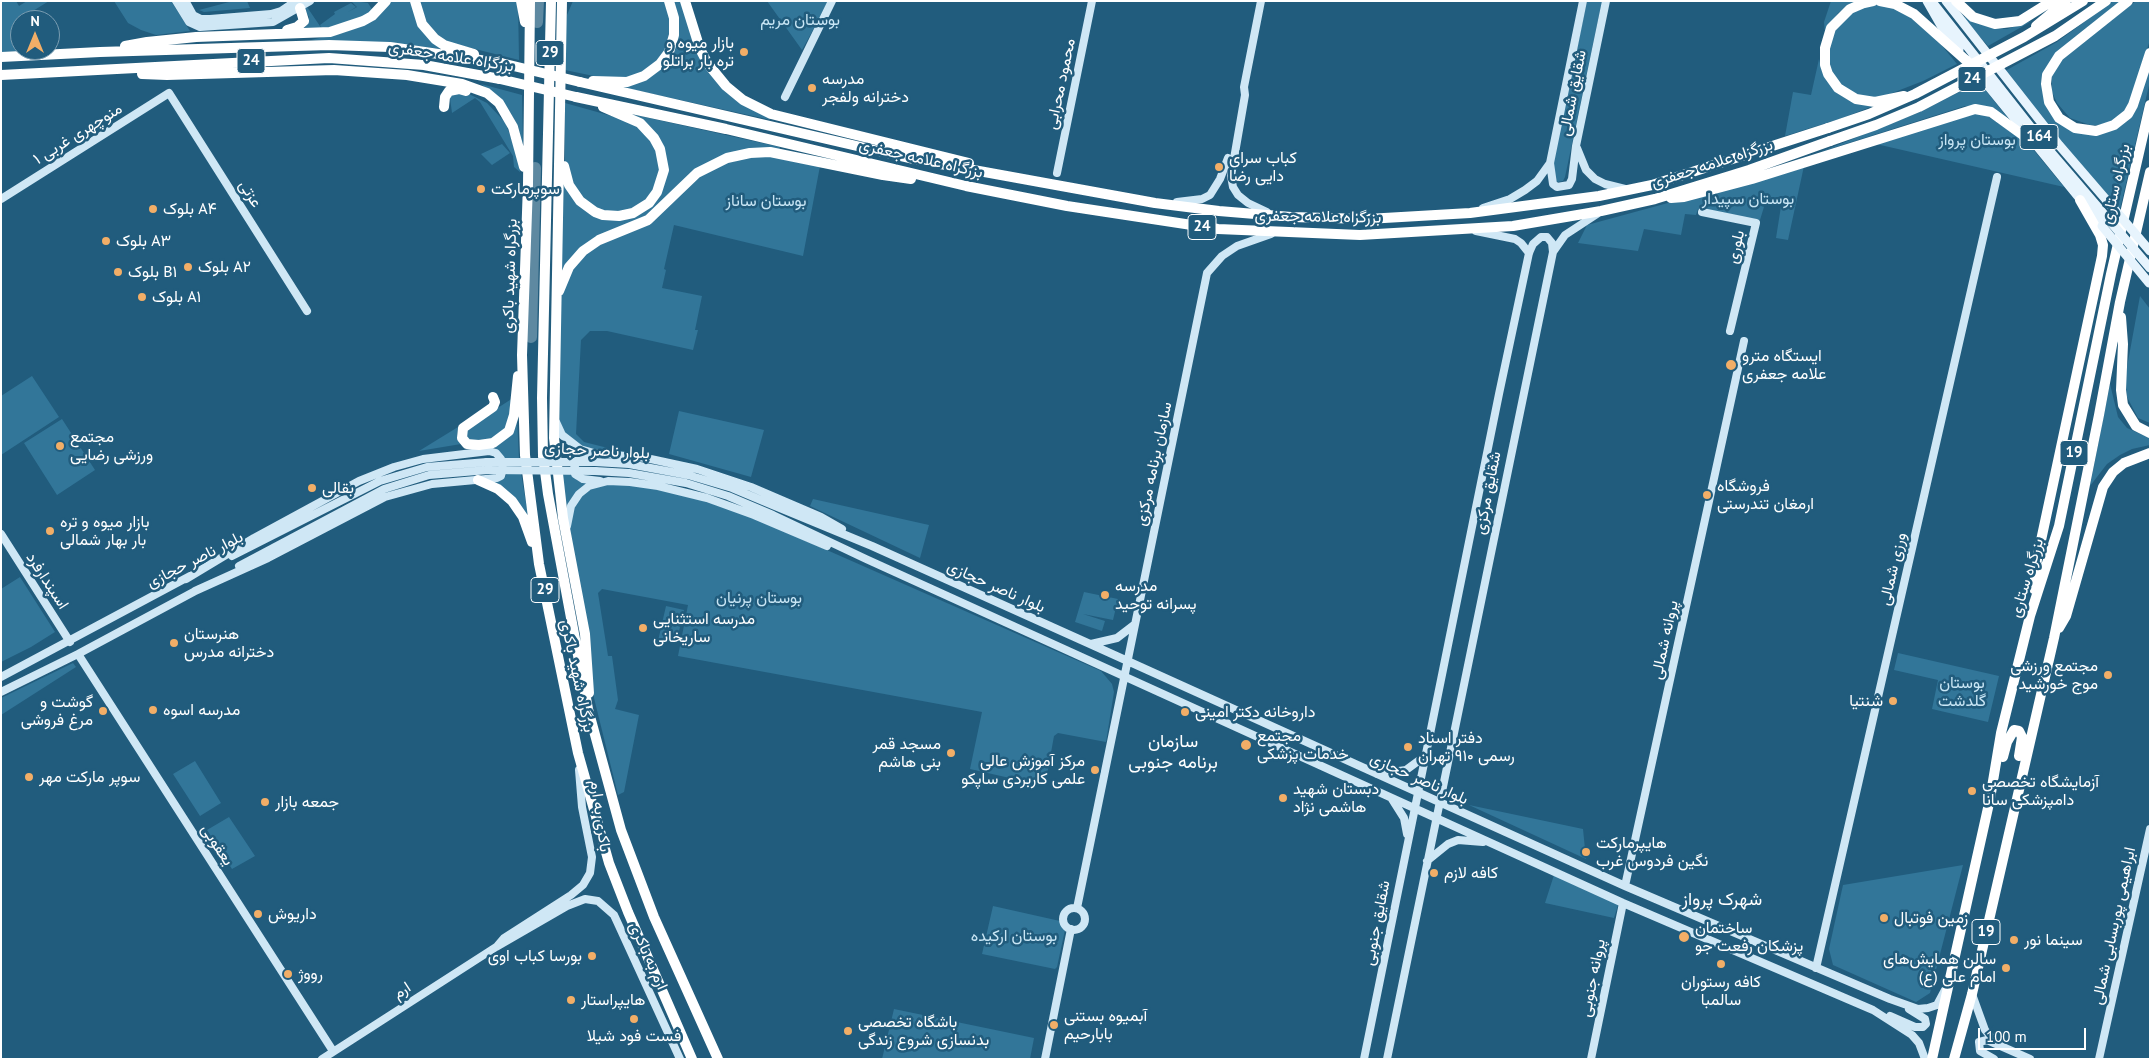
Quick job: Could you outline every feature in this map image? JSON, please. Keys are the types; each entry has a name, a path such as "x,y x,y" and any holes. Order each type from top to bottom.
{"highway":[{"path":"100,52 147,42 186,38 330,32 364,21 386,1"},
{"path":"415,1 422,24 435,39 450,47 501,63"},
{"path":"521,1 530,45"},
{"name":"29","path":"530,1 530,45"},
{"name":"بزرگراه شهید باکری","path":"551,1 542,398 543,456 553,524 588,709 606,778 633,865 654,917 718,1059"},
{"path":"562,1 553,407 555,456 566,536 585,634 590,681 588,709"},
{"path":"561,24 570,1"},
{"path":"580,82 627,82 644,76 660,64 669,52 674,34 674,18 669,1"},
{"path":"686,1 700,49 715,75 734,93 756,107 771,114 1030,179"},
{"path":"1873,1 1856,6 1843,14 1831,28 1825,48 1826,65 1832,81 1845,93 1856,99 1875,102 1915,94"},
{"path":"1880,1 1895,4 1914,14 1969,63"},
{"path":"1956,1 1973,17 1987,22 2003,24 2020,21 2052,1"},
{"path":"2024,37 2066,1"},
{"name":"24","path":"1915,94 2024,37 2083,1"},
{"name":"بزرگراه علامه جعفری","path":"1,75 329,58 424,66 500,79 966,186 1067,206 1218,229 1360,235 1513,226 1601,211 1655,198 1749,170 1876,125 1927,103 2055,36 2106,1"},
{"path":"2128,1 2059,56 2047,75 2046,84 2049,102 2059,118 2075,128 2096,131 2114,125 2128,114 2133,104 2150,53"},
{"path":"271,34 301,25 304,18 298,5"},
{"name":"بزرگراه علامه جعفری","path":"1,57 100,52 344,45 390,48 501,63 913,159 1155,203 1291,218 1367,218 1470,213 1630,191 1706,169 1828,128 1869,114 1915,94"},
{"name":"بزرگراه شهید باکری","path":"530,45 528,184 522,355 526,455 539,564 578,753 615,879 692,1059"},
{"path":"106,71 167,76 334,70 456,82 477,88 499,102 517,138 528,184"},
{"path":"444,107 445,97 449,91 463,90 487,100 508,118"},
{"path":"560,153 566,177 574,194 586,207 603,215 619,216 639,210 653,198 662,179 664,170 660,149 645,127 634,119 576,97"},
{"name":"بزرگراه ستاری","path":"1932,1059 1952,977 1990,799 2001,733 2030,616 2059,526 2111,274 2150,105"},
{"path":"1655,198 1684,197 1752,179 1975,109 1991,112 2031,141"},
{"path":"556,299 569,267 583,251 604,238 648,220 697,173 716,163 739,155 762,152 780,153 883,175 966,186"},
{"name":"بزرگراه ستاری","path":"1954,1059 1972,994 2014,804 2054,638 2100,415 2120,302 2150,172"},
{"path":"2030,616 2038,559 2102,256 2103,246 2100,235 2080,200"},
{"path":"2120,302 2123,344 2121,390 2123,405 2136,426 2150,433"},
{"path":"493,397 495,402 493,407 463,428 461,434 464,441 472,445 491,447 511,427 522,355"},
{"path":"2054,638 2066,616 2103,487 2113,472 2124,463 2150,453"},
{"path":"478,480 498,490 518,508 526,524 539,564"},
{"path":"1990,799 2007,742 2014,730 2019,731 2022,737 2022,745 2014,777 2014,804"}],"main road":[{"path":"176,1 189,22 200,27 273,22 298,5"},
{"path":"186,2 193,15 201,19 210,19 271,14 310,1"},
{"path":"785,97 832,1"},
{"name":"محمود محرابی","path":"1057,173 1092,1"},
{"path":"1261,1 1231,167 1233,187 1248,203 1260,210 1291,218"},
{"name":"شقایق شمالی","path":"1550,163 1583,1"},
{"name":"شقایق شمالی","path":"1606,1 1576,146 1586,170 1595,178 1605,184 1630,191"},
{"path":"1927,1 1943,29 1969,63 2080,200 2105,222 2150,283"},
{"name":"164","path":"1931,1 2105,222 2150,268"},
{"name":"164","path":"1946,1 2059,145 2150,251"},
{"path":"1155,203 1185,202 1202,199 1215,190 1227,166 1241,91 1244,87"},
{"name":"منوچهری غربی ۱","path":"1,199 169,92"},
{"name":"عزتی","path":"169,92 307,311"},
{"path":"1550,163 1553,184 1557,187 1569,185 1572,179 1576,146"},
{"path":"1470,213 1510,199 1526,190 1550,163"},
{"name":"ورزی شمالی","path":"1816,968 1998,177"},
{"name":"شقایق مرکزی","path":"1439,803 1553,252 1566,235 1601,211"},
{"name":"بلوری","path":"1702,212 1756,223 1730,331"},
{"path":"1464,230 1515,239 1529,253 1533,244 1541,236 1547,237 1552,243 1553,252"},
{"name":"سازمان برنامه مرکزی","path":"1124,676 1207,273 1222,256 1237,246 1261,236 1281,232"},
{"name":"شقایق مرکزی","path":"1418,793 1529,253"},
{"name":"پروانه شمالی","path":"1625,886 1744,341"},
{"path":"553,407 562,435 574,445 594,453"},
{"path":"186,579 254,538 376,474 423,459 491,447 501,459 503,464 501,476 498,478 432,484 384,497 268,558 195,592"},
{"path":"866,559 818,543 754,514 707,498 651,484 584,479 575,474 574,468 582,455 594,453 661,460 706,471 752,487 820,517 872,546"},
{"name":"بلوار ناصر حجازی","path":"1,677 186,579 380,481 427,467 487,462 595,462 629,464 660,469 732,488 872,546 1625,886 1890,999 1918,1009 1937,1005 1952,977"},
{"name":"بلوار ناصر حجازی","path":"1,692 78,654 195,592 384,488 429,475 488,470 595,471 659,477 721,493 773,515 1623,903 1873,1010 1912,1035 1919,1043 1925,1059"},
{"path":"566,536 568,514 574,500 589,486 608,481"},
{"name":"اسپندارفرد","path":"1,534 70,642"},
{"path":"1090,644 1117,638 1134,625"},
{"name":"یعقوبی","path":"78,654 334,1051"},
{"path":"1077,908 1124,676"},
{"name":"باکری به ارم","path":"565,903 583,885 592,865 582,807 578,753"},
{"path":"1376,774 1406,770 1425,756"},
{"name":"شقایق جنوبی","path":"1364,1059 1418,793"},
{"path":"1389,796 1397,805 1404,818 1408,842"},
{"path":"1387,1059 1439,803"},
{"name":"ابراهیمی پوربسابی شمالی","path":"2099,1059 2150,829"},
{"path":"1427,862 1448,844 1458,840 1490,843"},
{"name":"ارم به باکری","path":"565,903 591,899 606,906 614,915 680,1059"},
{"name":"ارم","path":"322,1059 565,903"},
{"name":"پروانه جنوبی","path":"1591,1059 1623,903"},
{"path":"1077,908 1084,915 1084,922 1078,929 1071,929 1064,922 1063,916 1067,910 1077,908"},
{"path":"1045,1059 1071,929"},
{"path":"1972,994 1984,1030 1997,1045"},
{"path":"1873,1010 1915,1027 1923,1028 1925,1026 1925,1019 1890,999"},
{"path":"1991,1058 1980,1051 1979,1042 1987,1040 2030,1059"}],"green space":[{"path":"1,1 16,1 19,6 27,1 49,1 34,10 10,10 10,52 1,52"},
{"path":"114,1 171,1 190,31 156,35 141,30 128,23"},
{"path":"233,1 247,1 250,8 204,12 199,10"},
{"path":"389,1 411,1 416,18 458,51 392,43 311,40 348,31"},
{"path":"419,1 518,1 519,60 447,42 433,31 423,17"},
{"path":"573,1 666,1 672,31 662,58 635,77 608,79 565,70 565,30 567,15"},
{"path":"672,1 682,1 693,37 740,102 771,120 603,83 616,84 667,60"},
{"name":"بوستان مریم","path":"767,1 829,1 802,50"},
{"path":"1587,1 1602,1 1565,177 1563,181 1558,182 1554,179 1554,158"},
{"path":"1831,1 1856,1 1838,13 1825,33 1824,22"},
{"path":"2113,1 2122,1 2057,54 2042,88 2045,102 2060,123 2114,130 2150,65 2150,81 2120,209 2051,130 2005,71 2057,42"},
{"path":"2136,1 2150,1 2150,40 2131,99 2124,112 2114,121 2098,125 2090,125 2070,118 2057,103 2052,92 2052,74 2065,56"},
{"path":"352,2 368,3 373,11 359,21 339,28 293,31 303,29 307,25 309,17 304,9 307,7 322,29 320,25 335,14 334,12 351,3 356,7 348,12 357,7"},
{"path":"1869,5 1885,5 1900,10 1930,31 1957,64 1923,81 1882,97 1860,97 1844,89 1832,74 1828,63 1828,53 1834,31 1853,11"},
{"path":"1965,14 1994,28 2007,29 2032,21 1988,46 1965,20"},
{"path":"1819,59 1822,71 1837,93 1850,101 1881,103 1842,118 1785,136 1793,92 1811,95"},
{"path":"1979,82 2011,122 1985,106 1965,106 1820,152 1920,112"},
{"path":"481,84 522,95 523,145 518,126 510,112 497,96"},
{"path":"465,92 487,103 505,122 519,158 520,172 514,167 513,156 480,102 475,98 452,113 450,98 452,94"},
{"path":"565,103 633,122 655,145 661,170 652,193 640,205 621,213 596,209 576,193 565,163"},
{"name":"بوستان پرواز","path":"1972,113 1986,115 2028,143 2064,187 1876,144"},
{"path":"631,114 780,147 779,151 715,160 650,216 600,237 560,284 563,171 593,214 647,208 667,163"},
{"path":"502,144 510,153 492,165 481,154"},
{"name":"بوستان ساناز","path":"768,155 820,166 803,256 674,225 664,269 666,270 662,288 702,296 695,330 698,330 693,350 607,331 590,331 581,340 576,434 584,442 632,454 586,448 568,438 559,424 560,300 565,280 583,254 609,239 638,228 689,183 726,161"},
{"name":"بوستان سپیدار","path":"1804,166 1788,240 1776,238 1782,200 1767,197 1760,220 1698,209 1696,215 1685,214 1681,235 1644,229 1638,251 1578,243 1587,225"},
{"path":"2140,296 2150,309 2150,423 2138,418 2127,397 2125,378"},
{"path":"32,376 59,417 1,455 1,396"},
{"path":"2110,384 2118,417 2127,428 2150,438 2150,445 2132,449 2120,455 2107,464 2090,486"},
{"path":"513,398 509,425 494,441 468,442 464,430"},
{"path":"679,411 764,430 751,477 669,454"},
{"path":"517,417 519,459 502,458 494,446"},
{"path":"62,419 95,470 57,495 24,443"},
{"path":"458,427 457,434 461,444 419,451"},
{"path":"507,473 521,473 530,527 492,481 505,477"},
{"path":"560,474 570,474 578,481 593,482 567,511"},
{"name":"بوستان پرنیان","path":"629,484 696,497 752,517 1101,671 1112,684 1114,692 1106,742 1058,733 1054,736 1045,786 970,769 982,712 678,656 688,605 602,589 598,593 608,656 612,656 618,700 615,709 639,715 624,792 618,795 594,698 587,634 569,527 574,505 586,491 599,485"},
{"path":"813,499 929,525 920,558 810,506"},
{"path":"20,577 55,632 1,662 1,589"},
{"path":"1084,592 1118,599 1113,620 1083,614 1105,621 1102,631 1075,622"},
{"path":"666,606 684,610 676,644 658,641"},
{"name":"بوستان گلدشت","path":"1898,653 1999,676 1988,722 1932,709 1938,680 1894,670"},
{"path":"73,663 76,667 1,715 1,698"},
{"path":"195,761 221,803 200,816 173,774"},
{"path":"1469,805 1583,829 1586,859"},
{"path":"229,817 255,856 232,869 207,830"},
{"path":"1963,865 1930,993 1916,1002 1833,965 1829,949 1843,885"},
{"path":"1554,875 1619,902 1614,918 1545,903"},
{"name":"بوستان ارکیده","path":"993,906 1060,921 1065,930 1057,967 1055,969 982,954"},
{"path":"894,1009 1034,1038 1030,1059 882,1059"}],"waterway":[{"path":"537,22 538,1"},
{"path":"531,337 535,168"}],"place":[{"name":"بازار میوه و تره بار براتلو","path":"744,52"},
{"name":"مدرسه دخترانه ولفجر","path":"812,88"},
{"name":"کباب سرای دایی رضا","path":"1219,167"},
{"name":"سوپرمارکت","path":"481,189"},
{"name":"بلوک A۴","path":"153,209"},
{"name":"بلوک A۳","path":"106,241"},
{"name":"بلوک A۲","path":"188,267"},
{"name":"بلوک B۱","path":"118,272"},
{"name":"بلوک A۱","path":"142,297"},
{"name":"ایستگاه مترو علامه جعفری","path":"1731,365"},
{"name":"مجتمع ورزشی رضایی","path":"60,446"},
{"name":"بقالی","path":"312,488"},
{"name":"فروشگاه ارمغان تندرستی","path":"1707,495"},
{"name":"بازار میوه و تره بار بهار شمالی","path":"50,531"},
{"name":"مدرسه پسرانه توحید","path":"1105,595"},
{"name":"مدرسه استثنایی ساریخانی","path":"643,628"},
{"name":"هنرستان دخترانه مدرس","path":"174,643"},
{"name":"مجتمع ورزشی موج خورشید","path":"2108,675"},
{"name":"شنتیا","path":"1893,701"},
{"name":"مدرسه اسوه","path":"153,710"},
{"name":"گوشت و مرغ فروشی","path":"103,711"},
{"name":"داروخانه دکتر امینی","path":"1185,712"},
{"name":"مجتمع خدمات پزشکی","path":"1246,745"},
{"name":"دفتر اسناد رسمی ۹۱۰ تهران","path":"1408,747"},
{"name":"مسجد قمر بنی هاشم","path":"951,753"},
{"name":"مرکز آموزش عالی علمی کاربردی ساپکو","path":"1095,770"},
{"name":"سوپر مارکت مهر","path":"29,777"},
{"name":"آزمایشگاه تخصصی دامپزشکی سانا","path":"1972,791"},
{"name":"دبستان شهید هاشمی نژاد","path":"1283,798"},
{"name":"جمعه‌ بازار","path":"265,802"},
{"name":"هایپرمارکت نگین فردوس غرب","path":"1586,852"},
{"name":"کافه لازم","path":"1434,873"},
{"name":"داریوش","path":"258,914"},
{"name":"زمین فوتبال","path":"1884,918"},
{"name":"ساختمان پزشكان رفعت جو","path":"1684,937"},
{"name":"سینما نور","path":"2014,940"},
{"name":"بورسا کباب اوی","path":"592,956"},
{"name":"کافه رستوران سالمبا","path":"1721,964"},
{"name":"سالن همایش‌های امام علی (ع)","path":"2006,968"},
{"name":"رووژ","path":"288,974"},
{"name":"هایپراستار","path":"571,1000"},
{"name":"فست فود شیلا","path":"634,1019"},
{"name":"آبمیوه بستنی بابارحیم","path":"1054,1025"},
{"name":"باشگاه تخصصی بدنسازی شروع زندگی","path":"848,1031"}],"district":[{"name":"سازمان برنامه جنوبی","path":"1173,752"},
{"name":"شهرک پرواز","path":"1722,900"}]}
